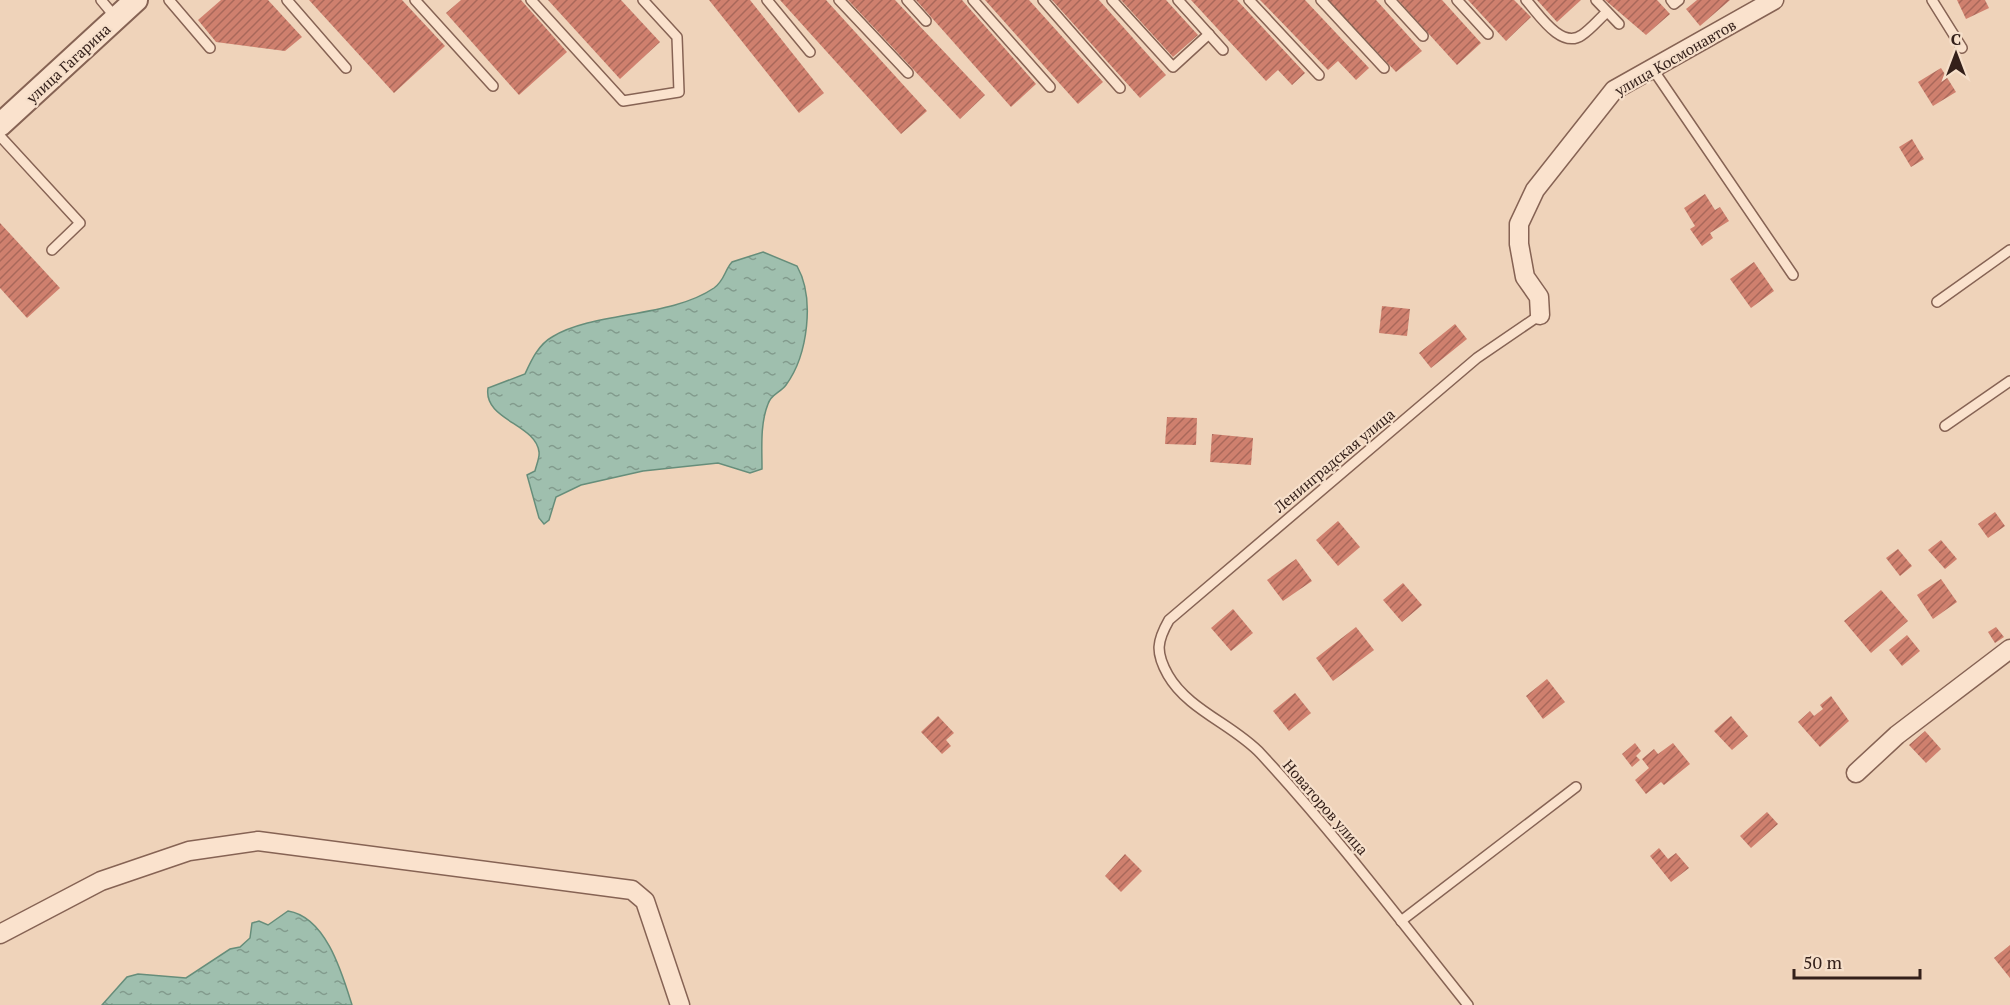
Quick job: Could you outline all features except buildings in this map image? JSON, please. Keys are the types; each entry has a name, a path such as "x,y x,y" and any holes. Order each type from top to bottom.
{"street":[{"name":"улица Гагарина","path":"0,125 136,0"},
{"name":"улица Космонавтов","path":"1540,315 1539,297 1525,277 1519,244 1519,224 1535,190 1558,164 1614,90 1773,0"},
{"path":"1856,773 1897,735 2010,649"},
{"path":"0,933 101,881 189,851 258,841 632,890 645,901 680,1005"}],"lane":[{"path":"101,0 116,18"},
{"path":"169,0 210,48"},
{"path":"287,0 346,68"},
{"path":"415,0 493,86"},
{"path":"531,0 623,101 679,92 677,37 643,0"},
{"path":"767,0 810,52"},
{"path":"839,0 908,73"},
{"path":"907,0 926,21"},
{"path":"972,0 1050,87"},
{"path":"1043,0 1120,88"},
{"path":"1112,0 1173,68 1209,34"},
{"path":"1178,0 1223,50"},
{"path":"1250,0 1319,75"},
{"path":"1321,0 1384,68"},
{"path":"1390,0 1423,36"},
{"path":"1457,0 1488,34"},
{"path":"1526,0 1558,34 1568,38 1581,36 1607,12"},
{"path":"1596,0 1619,24"},
{"path":"1671,0 1674,4 1679,0"},
{"path":"1932,0 1962,48"},
{"path":"1652,68 1793,275"},
{"path":"0,136 80,223 52,250"},
{"path":"1937,302 2010,250"},
{"name":"Ленинградская улица","path":"1158,639 1169,620 1477,358 1540,315"},
{"path":"1945,426 2010,381"},
{"name":"Новаторов улица","path":"1158,639 1160,655 1168,675 1184,693 1259,752 1338,841 1468,1005"},
{"path":"1401,921 1576,787"}],"water":[{"path":"763,252 797,266 806,294 807,326 794,373 786,385 771,398 765,412 762,469 750,473 718,463 643,471 581,485 556,497 549,520 544,524 539,518 527,475 535,471 538,462 539,452 536,443 493,408 488,388 525,374 539,349 552,337 589,323 655,310 696,298 718,285 732,262"},
{"path":"288,911 301,915 322,935 337,963 352,1005 102,1005 127,977 138,974 186,978 230,949 240,947 250,938 252,923 259,921 268,925"}]}
